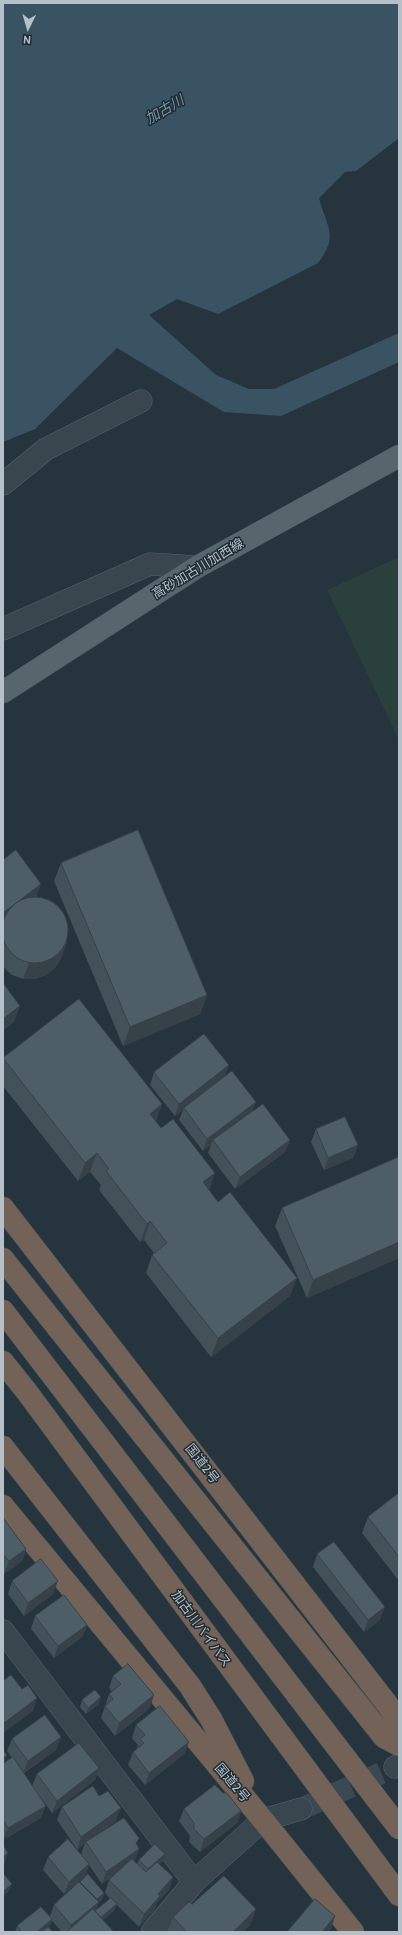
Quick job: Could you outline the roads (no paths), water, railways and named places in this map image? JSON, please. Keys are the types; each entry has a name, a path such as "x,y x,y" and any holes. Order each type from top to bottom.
{"highway":[{"name":"国道2号","path":"3,1208 387,1704 399,1722"},
{"path":"3,1259 384,1737 399,1745"},
{"path":"3,1311 399,1828"},
{"name":"加古川バイパス","path":"3,1362 27,1392 399,1895"},
{"path":"3,1447 190,1686 211,1719 263,1820"},
{"name":"国道2号","path":"3,1506 263,1820 353,1932"}],"main road":[{"name":"高砂加古川加西線","path":"3,692 198,567 399,456"}],"street":[{"path":"3,484 46,449 142,401"},
{"path":"3,629 150,564 198,567"},
{"path":"3,1631 194,1882"},
{"path":"152,1932 194,1882 263,1820 301,1809"}],"water":[{"name":"加古川","path":"3,3 399,3 399,138 356,171 345,172 319,198 328,225 330,238 328,246 318,263 218,314 177,299 149,315 216,375 249,389 274,389 399,333 399,362 281,416 224,412 117,348 35,429 3,442"}],"tunnel":[{"path":"301,1809 395,1767"}]}
